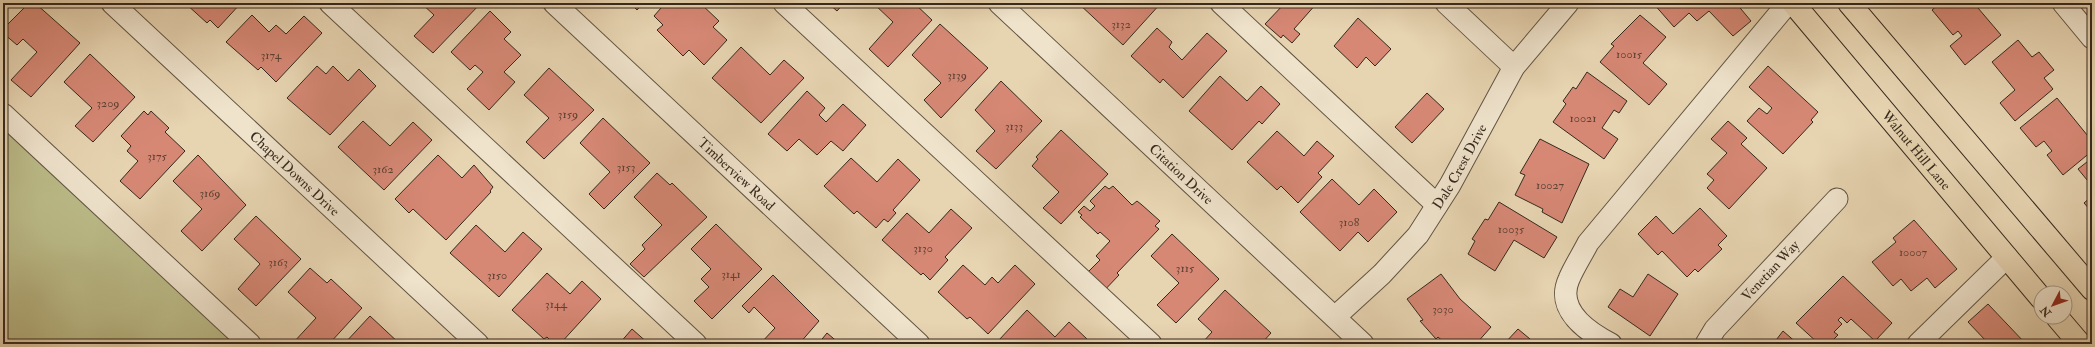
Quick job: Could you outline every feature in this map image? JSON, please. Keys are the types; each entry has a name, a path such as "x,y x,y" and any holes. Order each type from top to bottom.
{"main road":[{"name":"Walnut Hill Lane","path":"1793,3 2033,288"},
{"path":"1850,3 2092,289"},
{"path":"2064,325 2080,344"}],"street":[{"name":"Chapel Downs Drive","path":"112,3 478,344"},
{"path":"330,3 696,344"},
{"name":"Timberview Road","path":"554,3 919,344"},
{"path":"784,3 1151,344"},
{"name":"Citation Drive","path":"1000,3 1363,344"},
{"path":"1221,3 1437,205"},
{"path":"1446,3 1514,67"},
{"name":"Dale Crest Drive","path":"1335,317 1382,274 1413,241 1437,205 1514,67 1568,3"},
{"path":"1611,344 1595,336 1571,314 1566,298 1568,280 1588,243 1788,3"},
{"path":"2063,3 2092,38"},
{"path":"3,114 250,344"},
{"name":"Venetian Way","path":"1706,344 1715,329 1837,199"},
{"path":"1918,344 2007,257"}],"green space":[{"path":"3,126 237,344 3,344"}],"building":[{"path":"3,3 12,3 3,13"},
{"path":"29,3 35,3 80,43 31,97 11,80 37,52 23,39 17,45 3,33 3,29"},
{"path":"185,3 241,3 218,28 210,20 207,23"},
{"path":"421,3 481,3 433,53 414,36 434,15"},
{"path":"630,3 643,3 637,10"},
{"path":"660,3 700,3 719,21 713,27 727,40 704,65 689,50 683,56 657,30 663,25 654,16 661,8 658,5"},
{"path":"828,3 844,3 837,11"},
{"path":"873,3 914,3 932,20 888,67 869,49 893,22"},
{"path":"1078,3 1161,3 1123,45"},
{"path":"1285,3 1317,3 1294,29 1300,34 1292,43 1283,35 1281,38 1265,24"},
{"path":"1653,3 1736,3 1751,21 1733,36 1709,11 1697,21 1689,13 1674,27"},
{"path":"1940,3 1983,3 1978,8 2001,35 1965,65 1950,46 1962,36 1958,31 1953,35 1932,10"},
{"path":"490,11 511,32 504,39 521,55 504,72 515,82 489,110 467,89 483,72 475,65 470,70 451,52"},
{"path":"252,15 269,32 276,25 286,34 304,16 322,33 276,82 261,67 258,70 226,42"},
{"path":"1640,15 1666,37 1643,63 1667,84 1649,105 1600,62 1614,46 1611,44"},
{"path":"1358,18 1391,49 1375,66 1366,57 1357,68 1334,46"},
{"path":"940,24 988,68 941,118 924,100 941,83 912,55"},
{"path":"1157,28 1172,42 1169,47 1182,60 1207,33 1227,51 1183,98 1163,79 1160,83 1131,56"},
{"path":"2018,40 2032,57 2039,52 2054,70 2044,78 2053,89 2015,121 2000,103 2015,90 1992,62"},
{"path":"741,47 770,75 784,60 804,78 761,123 712,78"},
{"path":"90,54 135,97 93,142 75,126 92,108 64,82"},
{"path":"317,66 326,74 333,66 348,81 359,69 376,86 330,135 287,98"},
{"path":"1768,66 1818,112 1811,120 1813,122 1783,154 1747,121 1759,108 1767,114 1772,108 1749,87"},
{"path":"549,68 594,110 544,159 526,142 549,118 524,95"},
{"path":"1587,72 1627,101 1619,113 1614,110 1602,128 1618,139 1604,159 1553,122 1566,104 1563,101 1573,87 1576,89"},
{"path":"1220,76 1247,101 1261,86 1280,104 1262,124 1259,121 1232,150 1189,111"},
{"path":"1001,81 1042,121 996,169 976,151 995,131 975,110"},
{"path":"807,91 825,108 819,115 826,122 843,104 866,125 843,151 831,141 817,155 799,139 787,151 768,134"},
{"path":"1427,93 1444,109 1412,143 1395,127"},
{"path":"2057,98 2092,141 2092,151 2063,175 2047,155 2052,151 2044,141 2036,147 2020,128"},
{"path":"144,111 148,115 151,111 169,128 165,132 185,151 140,199 120,181 138,161 127,151 131,146 121,136"},
{"path":"603,118 650,163 604,209 589,194 610,172 580,143"},
{"path":"363,121 390,146 413,122 432,140 384,190 338,147"},
{"path":"1728,121 1747,138 1741,144 1767,168 1729,209 1707,188 1714,180 1707,174 1727,153 1711,139"},
{"path":"1061,130 1108,174 1061,224 1043,208 1059,192 1032,166 1038,159 1036,157"},
{"path":"1277,131 1304,156 1317,141 1334,156 1318,173 1322,177 1298,203 1281,186 1277,190 1247,162"},
{"path":"1540,139 1589,164 1562,223 1542,212 1543,209 1515,195 1525,175 1520,173"},
{"path":"198,155 246,205 202,251 181,231 202,209 173,181"},
{"path":"438,155 462,178 474,165 493,187 490,191 491,192 446,240 413,209 409,213 395,199"},
{"path":"851,158 877,182 898,159 920,180 893,210 896,213 888,222 884,219 876,228 857,211 854,214 824,186"},
{"path":"2092,158 2092,186 2078,169"},
{"path":"657,173 670,185 672,183 707,217 644,277 630,264 645,249 642,245 662,225 634,197"},
{"path":"1332,179 1359,205 1374,189 1397,212 1368,242 1358,232 1340,251 1300,212"},
{"path":"1105,186 1109,189 1113,186 1132,205 1137,201 1160,221 1155,226 1159,229 1117,273 1119,275 1100,295 1083,277 1100,260 1096,256 1110,241 1100,232 1098,234 1080,217 1082,215 1078,212 1084,206 1090,211 1095,206 1090,201"},
{"path":"2092,196 2092,212 2084,203"},
{"path":"1499,202 1557,237 1544,258 1514,240 1495,271 1468,254 1475,241 1472,239 1485,219 1488,220"},
{"path":"1700,208 1727,236 1718,245 1722,249 1698,272 1695,269 1687,277 1662,251 1658,255 1638,234 1656,216 1673,234"},
{"path":"951,209 972,228 945,257 948,260 930,280 923,273 921,275 882,240 907,213 929,233"},
{"path":"256,216 301,259 256,306 238,289 260,264 234,239"},
{"path":"1914,220 1957,269 1935,288 1927,278 1911,291 1901,279 1893,286 1872,262 1896,242 1893,238"},
{"path":"716,224 762,269 712,319 694,301 709,287 701,279 711,269 691,249"},
{"path":"476,225 505,252 523,232 542,249 499,297 450,253"},
{"path":"1172,234 1219,279 1176,323 1157,305 1179,283 1151,256"},
{"path":"963,265 985,285 992,277 998,283 1015,265 1035,284 988,334 970,317 967,319 938,292"},
{"path":"310,268 327,283 331,279 362,308 329,344 293,343 316,318 288,292"},
{"path":"547,273 570,294 582,281 601,299 560,344 554,344 547,337 544,339 512,310"},
{"path":"1441,274 1460,299 1491,327 1476,344 1446,344 1438,337 1436,339 1420,321 1423,320 1407,299"},
{"path":"1648,274 1678,294 1650,336 1608,307 1620,289 1633,297"},
{"path":"773,275 819,321 799,344 760,344 775,328 754,307 749,313 742,306"},
{"path":"1843,276 1892,323 1875,341 1851,319 1847,323 1841,317 1838,320 1842,324 1834,332 1838,335 1829,344 1819,344 1796,323"},
{"path":"1225,290 1271,333 1261,344 1202,343 1212,332 1198,319"},
{"path":"1988,304 2026,344 1984,344 1987,342 1968,322"},
{"path":"1027,310 1055,337 1069,322 1087,339 1082,344 1002,344 998,341"},
{"path":"370,316 400,344 344,344"},
{"path":"632,329 649,344 619,344"},
{"path":"1518,329 1536,344 1504,344"},
{"path":"1783,331 1798,344 1773,344"},
{"path":"827,333 840,344 818,344"}]}
